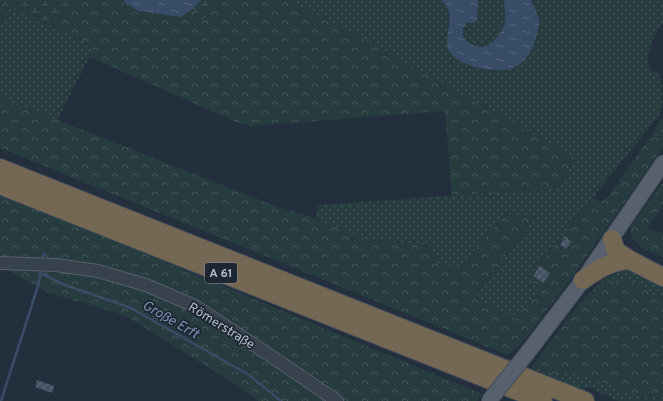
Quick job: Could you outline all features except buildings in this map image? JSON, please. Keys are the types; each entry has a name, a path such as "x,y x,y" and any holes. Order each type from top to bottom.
{"highway":[{"name":"A 61","path":"0,168 585,401"},
{"name":"A 61","path":"0,185 543,401"},
{"path":"612,239 616,251 663,277"},
{"path":"612,239 622,242 663,263"},
{"path":"583,280 606,265 630,260"}],"main road":[{"path":"490,401 583,280 663,163"}],"street":[{"name":"Römerstraße","path":"0,263 56,265 98,272 146,285 196,306 337,401"}],"green space":[{"path":"0,0 68,0 66,7 47,24 0,3"},
{"path":"68,0 124,0 138,11 181,16 193,9 200,20 219,3 218,0 286,0 358,36 575,158 558,188 452,196 445,111 250,126 241,124 90,57 94,46 47,24 66,7"},
{"path":"201,0 218,0 219,3 210,16 200,20 193,9"},
{"path":"287,0 442,0 446,6 449,17 447,40 448,49 451,54 474,66 493,71 516,66 532,2 531,0 663,0 663,23 654,37 647,58 650,69 660,75 662,85 662,105 660,114 528,278 540,288 515,319 474,298 536,216 507,214 458,269 437,263 431,246 364,239 315,218 319,205 558,188 575,158 432,77"},
{"path":"478,0 504,0 505,22 502,31 492,42 483,47 472,45 463,37 463,28 468,22 477,21"},
{"path":"0,3 9,7 0,26"},
{"path":"9,7 95,46 57,121 0,97 0,26"},
{"path":"0,97 278,207 315,218 364,239 431,246 437,263 458,269 507,214 536,215 474,298 515,319 540,288 527,279 593,198 600,202 608,197 663,118 663,147 572,277 522,343 508,355 0,148"},
{"path":"663,182 663,204 647,229 663,233 663,257 646,250 636,243 631,234 630,228"},
{"path":"0,193 482,394 477,401 258,401 246,391 126,316 49,293 0,266"},
{"path":"617,265 663,281 663,300 656,296 593,292 579,304 602,281 616,272"},
{"path":"627,281 663,300 663,398 633,394 571,370 559,376 532,366 579,304 606,284"},
{"path":"532,366 559,376 571,370 633,394 663,398 663,401 618,401 587,387 583,390 531,368"}],"water":[{"path":"124,0 201,0 193,9 181,17 138,11"},
{"path":"442,0 478,0 477,21 474,23 468,22 463,28 463,37 472,45 483,47 492,42 502,31 505,22 504,0 531,0 538,15 539,23 530,54 520,64 512,68 502,70 481,69 462,62 450,53 448,47 447,42 450,18 446,6"}],"waterway":[{"path":"43,261 44,253"},
{"path":"1,401 39,283 41,268"},
{"name":"Große Erft","path":"40,273 65,285 131,308 249,375 281,401"}]}
